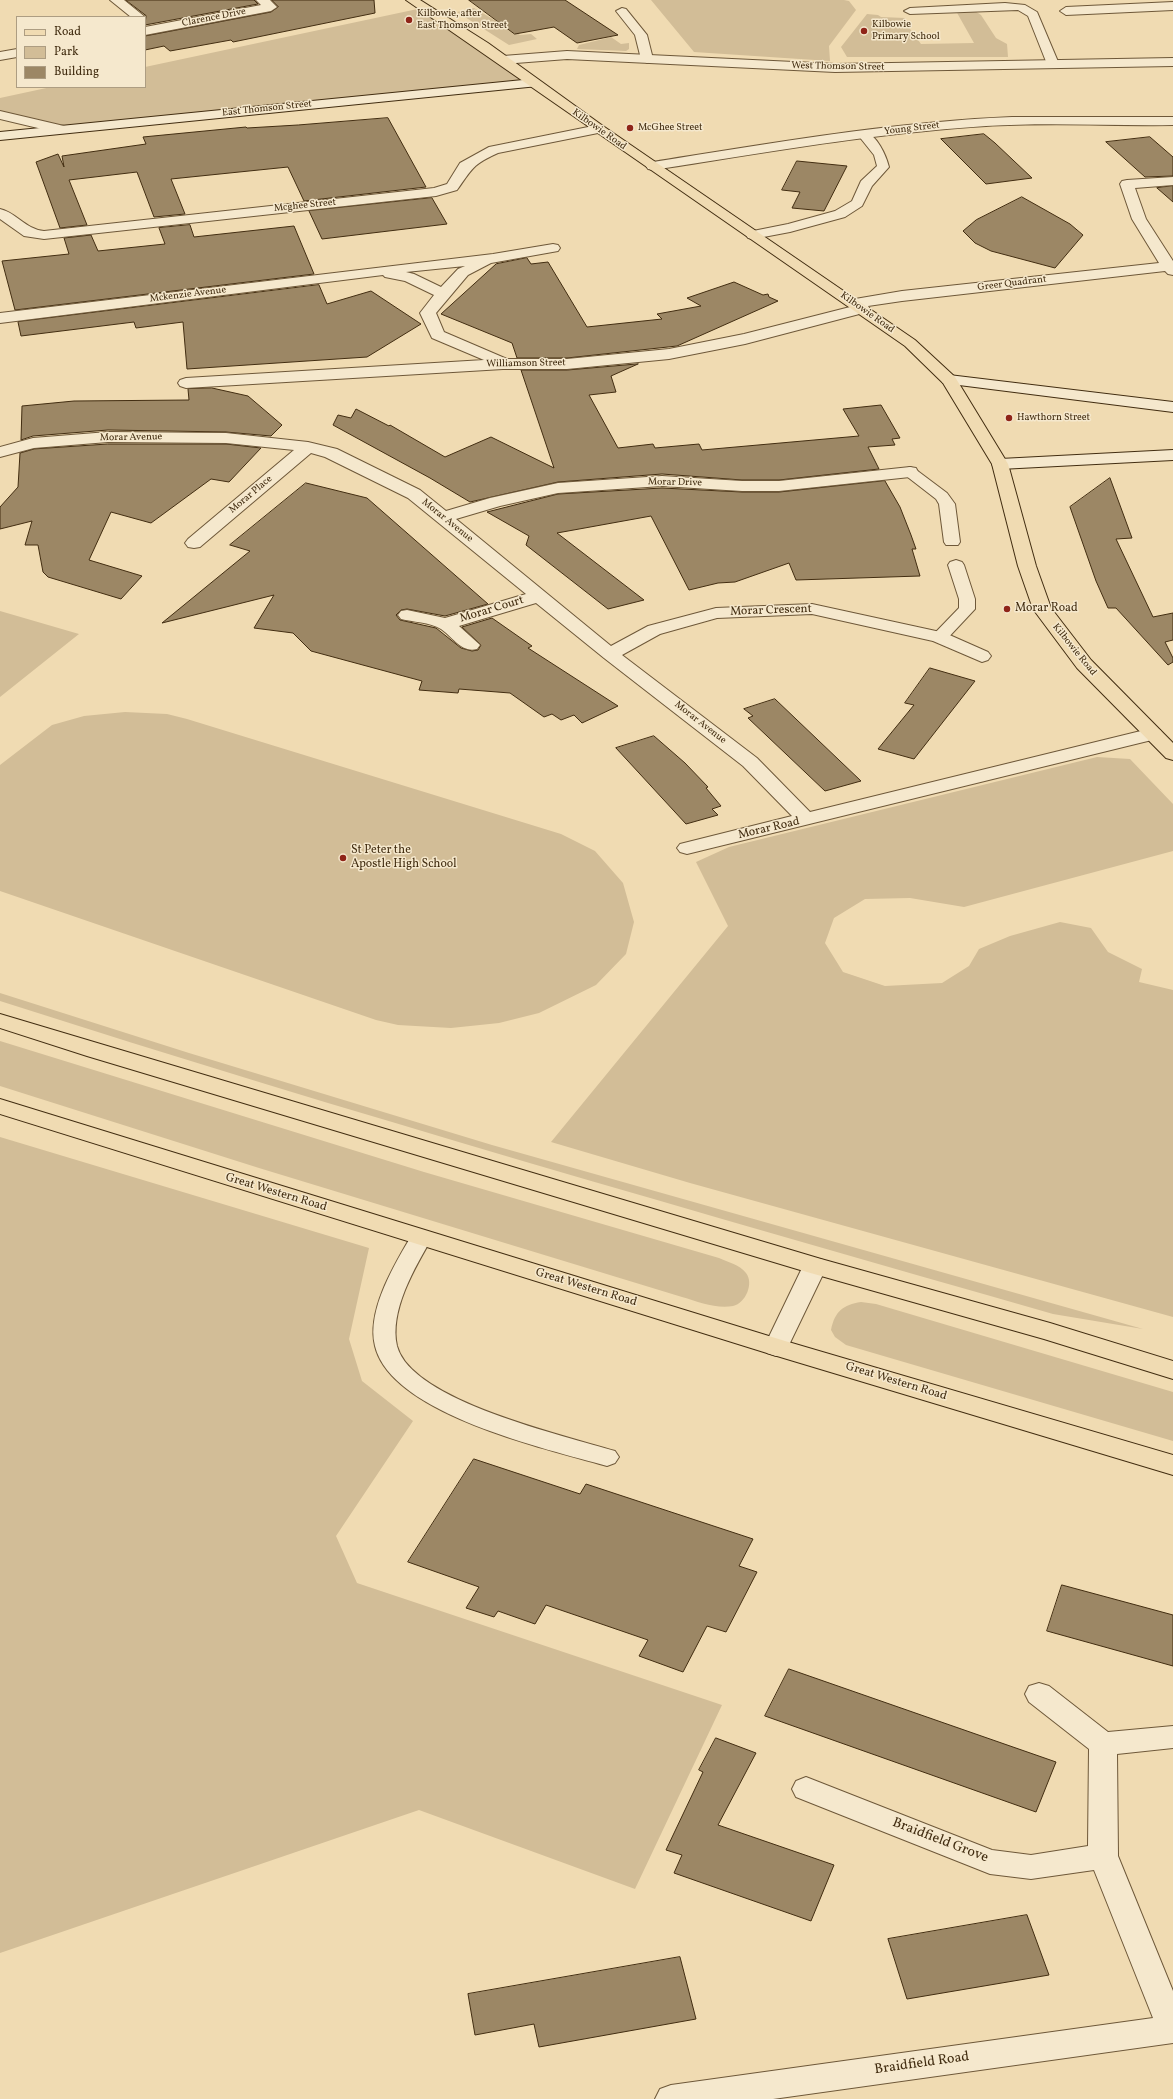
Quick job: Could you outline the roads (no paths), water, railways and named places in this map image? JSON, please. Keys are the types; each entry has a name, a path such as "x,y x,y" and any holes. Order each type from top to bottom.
{"main road":[{"name":"Kilbowie Road","path":"412,0 503,60 598,129 910,343 950,380 1000,464 1027,566 1042,610 1084,664 1173,754"},
{"path":"0,1021 95,1051 815,1266 1050,1332 1173,1370"},
{"name":"Great Western Road","path":"0,1106 776,1347 1173,1465"}],"street":[{"path":"116,0 138,16"},
{"name":"Clarence Drive","path":"151,30 271,7 262,0"},
{"path":"1066,11 1173,6"},
{"path":"251,11 266,22"},
{"path":"0,56 16,53"},
{"name":"West Thomson Street","path":"503,60 567,55 835,68 1173,62"},
{"name":"East Thomson Street","path":"0,136 533,83"},
{"path":"0,115 59,129"},
{"name":"Young Street","path":"654,166 864,135 960,124 1044,120 1114,122 1173,121"},
{"name":"Mcghee Street","path":"0,213 10,218 24,232 44,235 436,192 452,187 465,166 482,155 508,146 598,129"},
{"name":"Greer Quadrant","path":"1171,268 1154,246 1130,201 1127,184 1173,181"},
{"name":"Mckenzie Avenue","path":"0,318 376,271 493,258 553,248"},
{"name":"Mckenzie Avenue","path":"493,258 463,272 428,313 437,335 504,364"},
{"name":"Greer Quadrant","path":"858,307 902,296 1171,268"},
{"name":"Mckenzie Avenue","path":"376,271 409,278 443,294"},
{"name":"Williamson Street","path":"186,383 504,364 567,364 669,354 745,339 858,307"},
{"path":"950,380 1173,407"},
{"name":"Morar Avenue","path":"0,452 33,443 108,438 226,438 308,447 331,453 414,494 610,654 750,762 807,820"},
{"name":"Morar Place","path":"194,543 308,447"},
{"path":"1000,464 1173,455"},
{"name":"Morar Drive","path":"442,518 496,502 558,488 662,481 742,486 779,486 910,472"},
{"name":"Morar Court","path":"446,624 539,596"},
{"name":"Morar Crescent","path":"610,654 654,630 716,613 812,608 939,637 982,656"},
{"name":"Morar Court","path":"407,615 446,624 471,645"},
{"name":"Morar Road","path":"687,848 807,820 1153,734"},
{"path":"776,1347 815,1266"},
{"path":"1039,1694 1103,1744 1173,1737"},
{"path":"1103,1744 1103,1856 1173,2029"},
{"name":"Braidfield Grove","path":"806,1789 990,1862 1031,1867 1103,1856"},
{"name":"Braidfield Road","path":"671,2099 748,2094 1173,2029"}],"lane":[{"path":"910,11 1005,6 1021,7 1033,14 1053,64"},
{"path":"622,11 641,35 647,59"},
{"path":"753,235 790,228 840,214 857,203 866,184 883,167 880,154 864,135"},
{"path":"910,472 942,496 947,504 952,542"},
{"path":"939,637 967,609 967,599 956,565"},
{"path":"421,1238 393,1293 385,1323 386,1346 392,1362 404,1376 434,1397 480,1418 606,1457"}],"place":[{"name":"Kilbowie, after East Thomson Street","path":"409,20"},
{"name":"Kilbowie Primary School","path":"864,31"},
{"name":"McGhee Street","path":"630,128"},
{"name":"Hawthorn Street","path":"1009,418"},
{"name":"Morar Road","path":"1007,609"},
{"name":"St Peter the Apostle High School","path":"343,858"}]}
